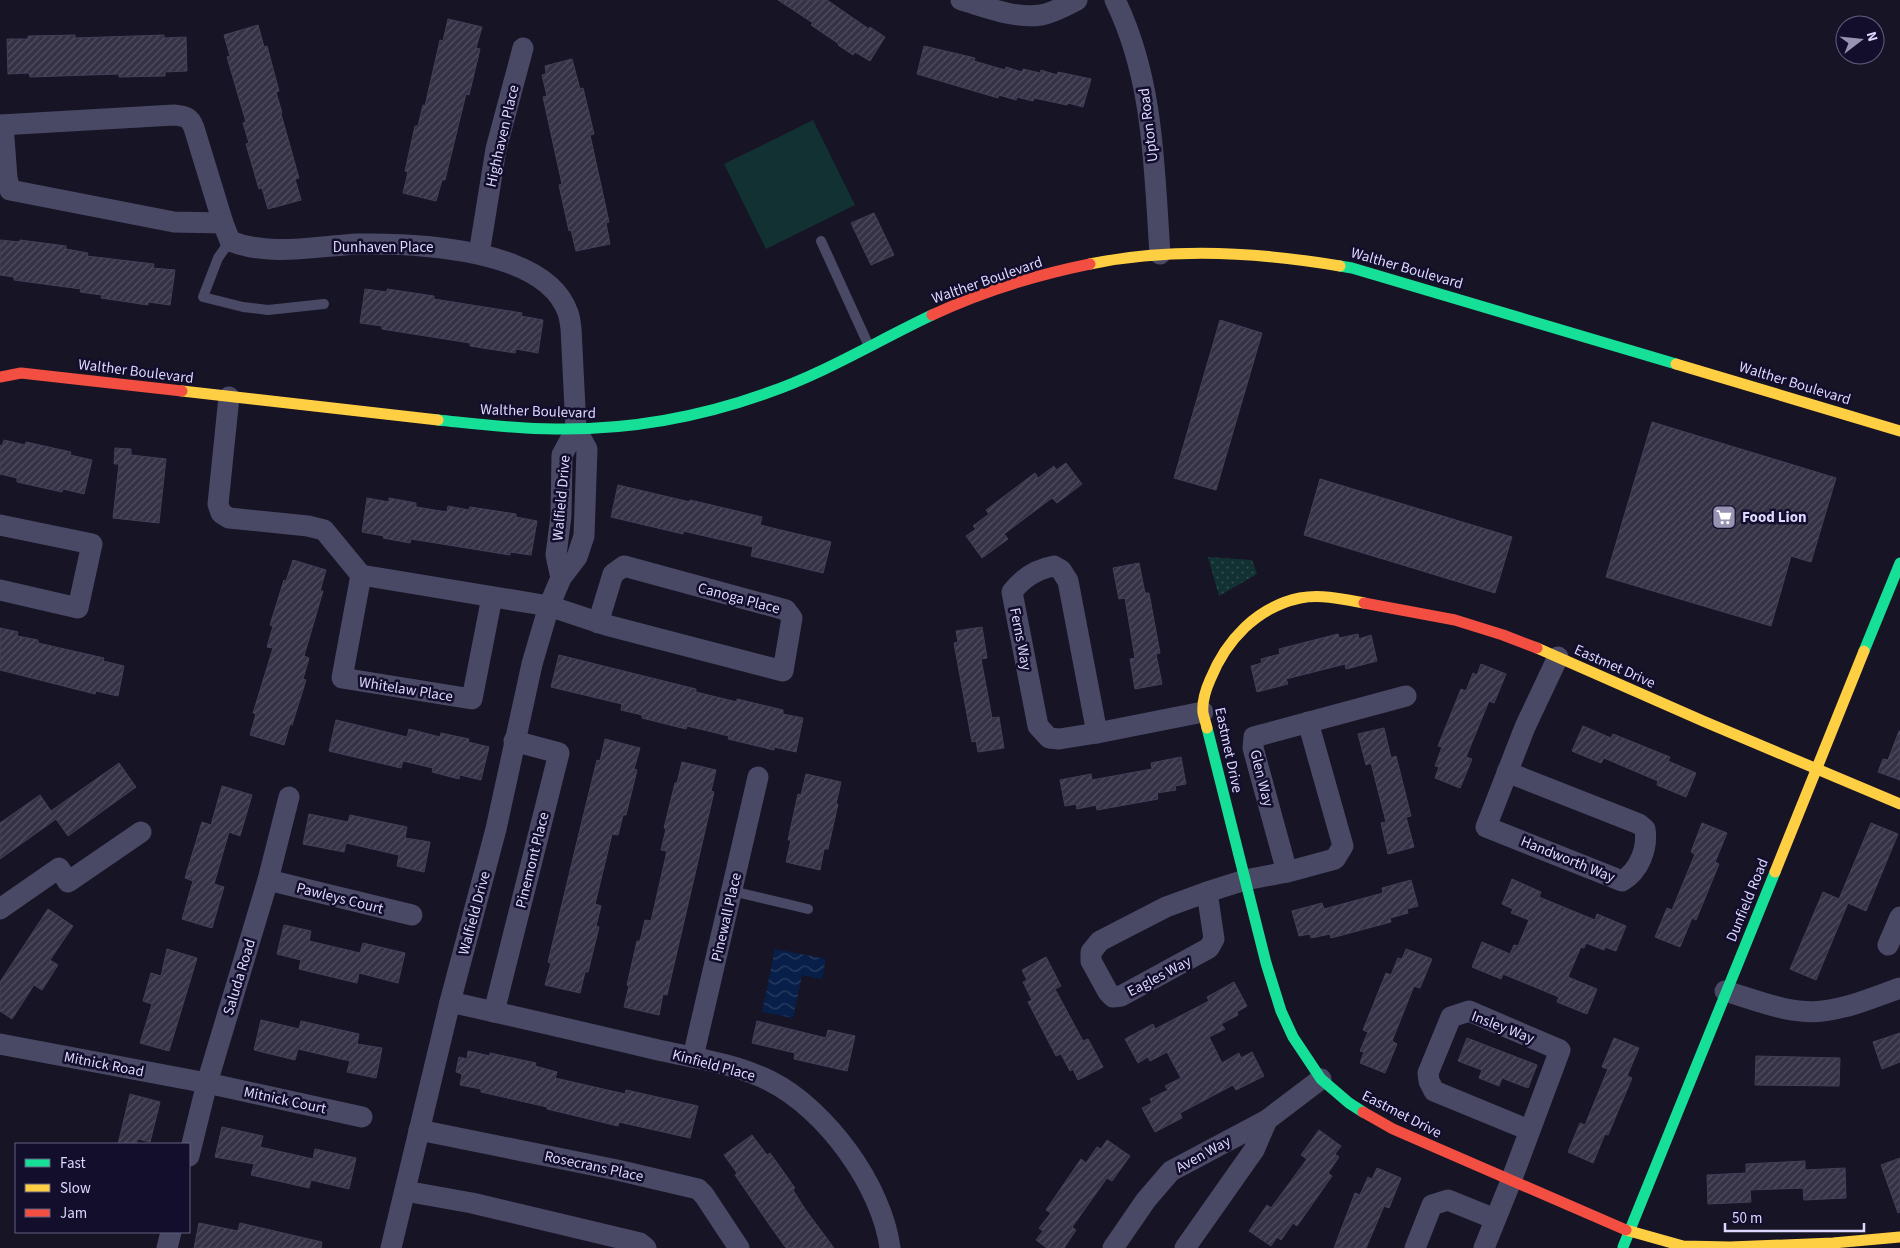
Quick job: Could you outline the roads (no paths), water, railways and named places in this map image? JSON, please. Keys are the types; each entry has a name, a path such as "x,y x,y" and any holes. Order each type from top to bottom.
{"street":[{"path":"961,0 1010,13 1042,15 1077,0"},
{"name":"Upton Road","path":"1115,0 1129,34 1145,88 1150,118 1160,254"},
{"name":"Highhaven Place","path":"479,254 496,148 523,48"},
{"name":"Dunhaven Place","path":"226,232 192,122 185,116 47,121 2,125 7,178 10,190 226,232 264,249 280,250 357,244 412,245 479,254 507,262 535,276 553,290 568,313 571,328 576,429"},
{"name":"Walther Boulevard","path":"7,365 21,372 229,397 482,425 529,429 576,429 639,423 717,408 769,392 933,314 984,294 1065,269 1160,254 1191,252 1264,254 1306,259 1352,268 1900,431"},
{"name":"Walther Boulevard","path":"0,377 21,372"},
{"path":"229,397 218,504 222,513 229,518 308,526 324,530 361,575 549,606"},
{"name":"Walfield Drive","path":"391,1248 450,1002 496,829 532,664 549,606 560,578 577,557 584,536 586,449 576,429"},
{"path":"0,525 92,544 78,608 0,590"},
{"name":"Dunfield Road","path":"1622,1248 1725,990 1900,563"},
{"name":"Canoga Place","path":"549,606 598,622 782,671 792,618 786,610 624,566 613,574 598,622"},
{"name":"Ferns Way","path":"1097,733 1068,581 1061,570 1054,566 1043,568 1019,583 1012,592 1038,726 1049,738 1059,739 1097,733 1203,712"},
{"name":"Whitelaw Place","path":"361,575 342,678 472,699 492,597"},
{"name":"Eastmet Drive","path":"1900,804 1517,640 1457,621 1337,598 1316,596 1300,598 1264,612 1243,630 1227,648 1216,666 1208,685 1203,712 1266,963 1281,1011 1321,1079 1349,1103 1393,1129 1511,1181 1629,1231 1683,1246 1730,1247 1833,1243 1900,1237"},
{"name":"Handworth Way","path":"1507,772 1639,824 1645,829 1646,837 1636,869 1622,881 1486,827 1507,772 1525,727 1558,657"},
{"name":"Glen Way","path":"1287,872 1253,748 1254,737 1406,696"},
{"path":"1245,880 1287,872 1335,859 1343,846 1308,722"},
{"name":"Pinemont Place","path":"494,1012 559,753 514,741"},
{"name":"Pinewall Place","path":"693,1056 758,777"},
{"name":"Saluda Road","path":"190,1152 208,1083 268,880 289,798"},
{"path":"0,909 59,868 68,882 141,832"},
{"name":"Pawleys Court","path":"268,880 412,915"},
{"name":"Eagles Way","path":"1207,892 1214,939 1209,948 1121,996 1113,997 1108,992 1091,961 1091,952 1100,941 1166,907 1207,892 1245,880"},
{"path":"1888,945 1900,917"},
{"path":"1725,990 1784,1008 1822,1011 1848,1006 1900,988"},
{"name":"Kinfield Place","path":"450,1002 693,1056 747,1071 771,1082 792,1096 818,1118 836,1136 856,1162 869,1185 882,1216 890,1248"},
{"name":"Insley Way","path":"1484,1248 1560,1050 1469,1011 1451,1017 1428,1073 1429,1081 1434,1091 1529,1130"},
{"name":"Mitnick Road","path":"0,1044 208,1083"},
{"name":"Aven Way","path":"1113,1248 1146,1200 1171,1171 1266,1120 1321,1079"},
{"name":"Mitnick Court","path":"208,1083 362,1117"},
{"name":"Aven Way","path":"1185,1248 1254,1150 1266,1120"},
{"name":"Rosecrans Place","path":"419,1130 617,1170 698,1190 704,1195 739,1248"},
{"path":"405,1191 562,1224 640,1243 646,1248"},
{"path":"1415,1248 1432,1205 1448,1200 1495,1218"},
{"path":"167,1248 171,1233"}],"lane":[{"path":"226,232 203,298 243,307 268,310 324,304"},
{"path":"821,241 869,346"},
{"path":"732,891 808,909"}],"water":[{"path":"775,949 826,959 822,979 802,975 793,1018 762,1012"}],"place":[{"name":"Food Lion","path":"1724,517"}]}
